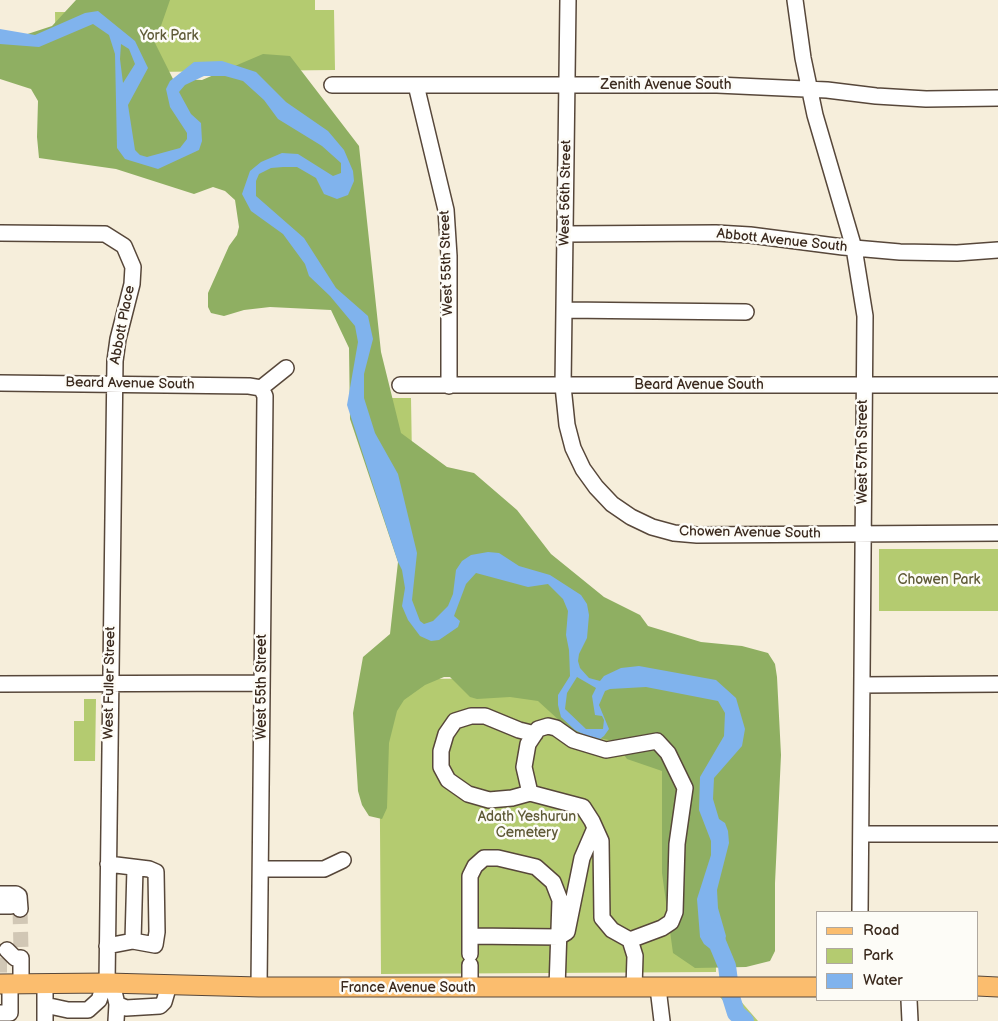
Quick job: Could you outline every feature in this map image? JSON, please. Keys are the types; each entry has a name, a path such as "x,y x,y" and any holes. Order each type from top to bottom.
{"main road":[{"name":"France Avenue South","path":"10,984 108,983 259,987 470,988 816,987"},
{"path":"978,986 998,986"}],"street":[{"name":"West 56th Street","path":"563,386 568,0"},
{"name":"West 57th Street","path":"795,0 809,89 854,248 866,316 862,534 860,911"},
{"name":"Zenith Avenue South","path":"332,85 717,85 809,89 926,99 998,98"},
{"name":"West 55th Street","path":"416,85 446,210 449,256 449,386"},
{"name":"Abbott Place","path":"0,233 105,234 124,246 132,267 132,284 118,339 114,384"},
{"name":"Abbott Avenue South","path":"566,234 724,233 786,238 854,248 948,253 998,250"},
{"path":"565,310 746,312"},
{"path":"260,388 286,368"},
{"name":"Beard Avenue South","path":"0,383 260,388"},
{"name":"West Fuller Street","path":"108,983 114,384"},
{"name":"Beard Avenue South","path":"400,385 998,385"},
{"name":"Chowen Avenue South","path":"563,386 573,448 583,468 596,487 612,504 631,517 652,527 674,533 697,535 998,533"},
{"name":"West 55th Street","path":"259,987 265,396 260,388"},
{"path":"0,684 110,685 262,682"},
{"path":"862,685 998,684"},
{"path":"535,734 519,730 485,716 471,716 455,721 446,734 441,751 441,767 448,780 468,794 489,800 512,798 530,793 582,808 601,841 602,918 612,930 630,940 635,956 634,988"},
{"path":"530,793 524,767 528,744 538,730 548,726 556,728 573,740 606,750 657,741 668,753 685,788 677,844 675,912 671,922 662,928 630,940"},
{"path":"470,936 559,937 567,932 582,858 595,828"},
{"path":"861,834 998,834"},
{"path":"470,988 470,876 475,866 484,858 498,858 536,867 553,882 560,900 557,988"},
{"path":"261,870 324,869 343,860"},
{"path":"107,946 133,941 155,944 157,932 156,872 108,864"},
{"path":"133,941 135,868"},
{"path":"0,894 16,894 19,896 11,907"},
{"path":"0,1013 10,1013 10,984 13,956"},
{"path":"45,983 45,1021"},
{"path":"108,983 117,1004 116,1021"},
{"path":"45,1005 68,1010 88,1010 99,1000 108,983"},
{"path":"117,1004 126,1008 160,1006 164,1002 169,985"},
{"path":"658,988 662,1021"},
{"path":"909,1001 910,1021"}],"green space":[{"path":"76,0 170,0 155,43 173,79 202,80 263,54 290,56 359,146 381,352 401,433 447,467 474,473 517,510 551,554 604,597 640,615 648,626 701,642 742,646 768,653 775,664 777,677 781,755 775,883 775,951 770,961 746,967 695,968 673,953 662,873 662,771 627,759 614,741 573,733 538,701 510,697 477,699 470,697 450,677 444,677 425,685 404,700 397,711 389,743 387,808 382,819 369,816 362,805 358,791 353,713 363,657 390,634 398,562 350,419 349,348 331,310 270,307 244,310 224,316 211,313 208,307 208,293 229,246 237,235 239,227 235,200 225,191 213,187 194,194 116,169 39,158 37,137 38,101 31,89 0,79 0,43 52,26"},
{"name":"York Park","path":"151,0 315,0 315,10 334,10 335,70 56,73 55,12 91,12"},
{"path":"364,398 411,398 413,519"},
{"name":"Chowen Park","path":"879,549 998,549 998,611 879,611"},
{"name":"Adath Yeshurun Cemetery","path":"563,678 714,682 716,972 381,974 379,685 409,679"},
{"path":"84,699 96,699 95,761 74,761 74,721 84,721"},
{"path":"720,997 738,998 758,1021 741,1021"}],"water":[{"path":"98,11 135,41 148,68 128,105 135,150 140,155 147,157 180,148 187,139 187,133 170,107 166,89 170,81 194,62 222,61 256,72 286,102 328,131 344,150 353,171 354,181 348,195 337,199 324,194 316,178 297,167 283,167 271,168 259,174 256,181 256,196 304,238 336,288 368,316 373,339 364,374 364,398 375,433 398,474 417,553 412,600 420,621 424,624 433,621 448,606 453,594 456,570 462,561 471,555 488,552 499,553 519,566 550,575 581,595 587,604 589,615 587,638 579,654 578,661 580,668 589,678 600,681 604,676 621,668 639,666 716,680 736,698 745,729 742,746 714,778 713,799 719,819 725,823 728,831 729,843 717,890 718,908 726,936 723,949 718,955 704,944 700,937 697,899 711,855 711,841 699,810 700,777 724,736 725,713 718,701 646,687 610,689 605,691 599,705 609,729 604,736 600,739 587,736 575,730 561,717 558,705 558,695 570,676 569,650 566,635 568,611 563,599 548,584 528,587 476,573 466,584 454,616 460,621 458,627 439,640 431,641 420,636 408,620 402,606 405,588 402,570 347,405 358,342 355,326 330,296 309,276 305,264 283,234 251,211 242,194 250,171 261,162 282,153 298,154 333,176 341,173 341,163 322,146 278,119 264,100 243,81 225,76 204,76 185,85 179,92 191,114 201,123 202,141 199,150 158,169 125,159 117,148 115,54 109,35 93,24 39,47 0,44 0,29 35,35 85,13","holes":["121,44 129,49 135,64 123,83 120,59","577,677 596,688 592,696 595,715 602,716 604,720 603,729 586,729 565,709 567,693"]}],"waterway":[{"path":"712,930 727,966 731,997 736,1013 745,1021"}],"tunnel":[{"path":"20,909 21,950"},
{"path":"0,965 7,965"}]}
